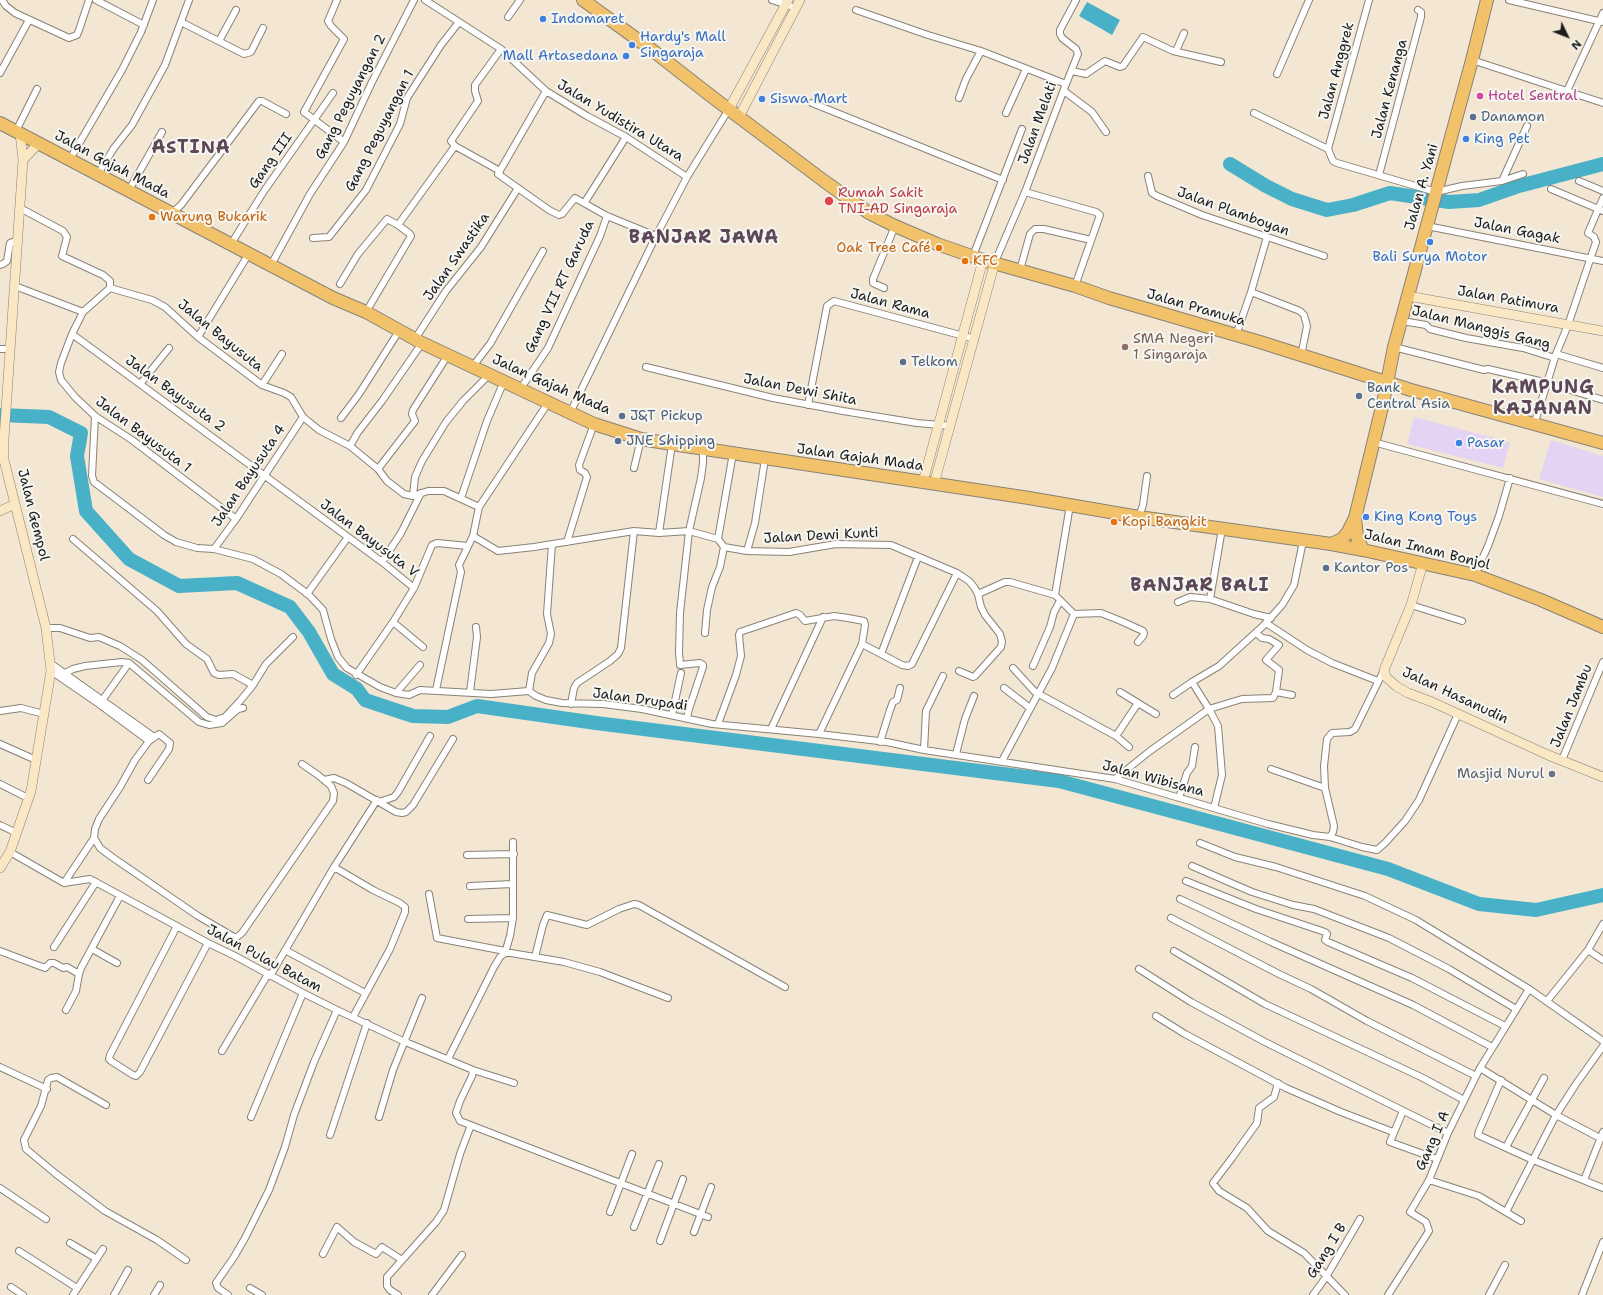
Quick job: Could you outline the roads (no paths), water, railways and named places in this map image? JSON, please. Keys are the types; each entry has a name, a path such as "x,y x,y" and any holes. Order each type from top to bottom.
{"highway":[{"name":"Jalan Pramuka","path":"583,0 869,213 895,226 937,244 1075,286 1173,318 1236,335 1411,390 1603,443"},
{"name":"Jalan A. Yani","path":"1355,518 1388,382 1394,347 1487,0"},
{"name":"Jalan Gajah Mada","path":"0,123 248,254 333,298 366,312 419,341 489,375 521,388 548,403 594,424 641,439 1139,517 1331,544"},
{"path":"1331,544 1344,536 1355,518"},
{"path":"1355,518 1357,537 1363,550"},
{"name":"Jalan Imam Bonjol","path":"1331,544 1475,575 1541,600 1603,627"}],"street":[{"path":"2,0 6,6 29,20 69,38 77,35 89,0"},
{"path":"96,0 144,25"},
{"path":"70,159 122,70 144,25 153,0"},
{"path":"98,174 114,148 132,125 165,65 189,0"},
{"path":"337,0 328,22 344,40 304,110 305,114 344,142"},
{"name":"Gang Peguyangan 2","path":"271,265 310,194 344,142 372,82 414,0"},
{"name":"Jalan Yudistira Utara","path":"425,0 501,49 546,91 587,116 626,137 687,177"},
{"path":"508,17 520,0"},
{"path":"739,117 798,4 772,0"},
{"name":"Jalan Melati","path":"984,259 1025,192 1072,71 1078,54 1076,49 1062,38 1060,30 1076,0"},
{"path":"1277,74 1309,0"},
{"name":"Jalan Anggrek","path":"1328,149 1369,0"},
{"path":"1509,0 1601,22"},
{"path":"570,413 656,236 687,177 729,110 786,3"},
{"path":"219,41 236,10"},
{"path":"856,10 928,35 981,51 1066,84"},
{"name":"Jalan Kenanga","path":"1379,175 1421,18 1421,12 1418,10"},
{"path":"1567,91 1601,22 1603,13"},
{"path":"0,72 29,20"},
{"path":"181,22 244,54 251,52 262,28"},
{"name":"Gang Peguyangan 1","path":"313,238 329,237 366,190 400,124 407,98 441,44 459,22"},
{"path":"1176,51 1184,33"},
{"path":"1072,71 1086,74 1105,61 1120,67 1143,37 1176,51 1221,62"},
{"path":"398,225 453,143 478,101 475,85 501,49"},
{"path":"959,98 966,79 981,51"},
{"path":"1472,60 1603,103"},
{"path":"1006,113 1026,69"},
{"path":"18,132 37,89"},
{"path":"499,173 546,91"},
{"path":"1064,91 1092,112 1106,132"},
{"name":"Gang III","path":"231,244 264,191 333,93"},
{"path":"172,213 186,199 259,101 262,101 286,114"},
{"path":"812,103 1003,180"},
{"path":"1254,114 1328,149 1331,158 1337,163 1436,192 1462,186 1502,181 1523,174"},
{"path":"1502,181 1527,126"},
{"path":"929,483 938,424 984,259 1003,180 1022,129"},
{"name":"Jalan Gempol","path":"0,868 10,852 33,781 50,667 46,628 4,460 4,439 23,160 18,132"},
{"path":"129,190 162,132"},
{"path":"585,202 626,137"},
{"path":"23,160 38,143"},
{"path":"453,143 499,173 549,210 562,214 575,198 585,202 607,216 656,236"},
{"name":"Jalan Plamboyan","path":"1148,176 1152,193 1156,196 1202,215 1324,256"},
{"path":"1579,181 1603,191"},
{"name":"Jalan Swastika","path":"350,446 419,341 446,291 481,247 518,188"},
{"path":"1551,190 1600,210"},
{"path":"1025,192 1098,213 1099,218 1075,286"},
{"path":"1534,425 1589,258 1596,242 1594,237 1588,233 1600,210 1603,198"},
{"path":"15,286 83,312 110,288 110,281 103,275 62,256 67,237 63,231 20,208"},
{"name":"Gang VII RT Garuda","path":"521,388 548,348 600,236 607,216"},
{"path":"340,284 358,254 387,219 410,234 411,236 380,285 366,312"},
{"path":"884,288 873,283 873,280 895,226"},
{"name":"Jalan Gagak","path":"1426,226 1603,261"},
{"path":"1020,270 1030,234 1035,229 1044,229 1091,240"},
{"path":"1236,335 1251,292 1267,237"},
{"path":"0,265 7,260 10,243 18,240"},
{"path":"473,366 490,344 543,251"},
{"path":"198,337 248,254"},
{"path":"929,483 951,426 975,339 984,259"},
{"name":"Jalan Bayusuta","path":"110,288 160,303 198,337 262,385 288,395 294,401 303,417 320,430 350,446 378,469 395,487 404,494 413,496"},
{"path":"1251,292 1287,305 1300,311 1304,315 1307,326 1301,356"},
{"name":"Jalan Patimura","path":"1408,296 1603,331"},
{"name":"Jalan Rama","path":"808,405 827,306 834,301 975,339"},
{"name":"Jalan Bayusuta 1","path":"83,312 72,334 61,363 59,372 61,380 75,397 95,416 132,440 236,520"},
{"name":"Jalan Manggis Gang","path":"1402,321 1426,325 1430,329 1466,338 1523,348 1603,368"},
{"path":"342,418 400,331"},
{"name":"Jalan Bayusuta 2","path":"72,334 141,383 264,475"},
{"path":"1394,347 1484,370 1488,369 1547,383 1603,400"},
{"path":"0,349 10,348"},
{"path":"141,383 169,348"},
{"path":"262,385 282,354"},
{"path":"378,469 415,421 412,414 413,410 448,355"},
{"name":"Jalan Dewi Shita","path":"646,367 808,405 917,423 951,426"},
{"path":"479,507 444,491 428,491 413,496 415,477 422,461 446,422 462,401 489,375"},
{"path":"461,498 487,421 504,381"},
{"path":"436,690 461,572 459,565 473,536 479,507 548,403"},
{"path":"95,416 92,476 94,482 164,535 176,542 197,548 214,549 253,559 281,574 307,594 323,610 338,657 347,668 356,675 396,694 409,695 420,690 491,694 529,691 532,673 549,642 551,634 546,614 552,544"},
{"name":"Jalan Bayusuta 4","path":"214,549 236,520 303,417"},
{"path":"567,542 587,478 586,473 580,470 579,465 594,424"},
{"path":"634,468 641,439"},
{"path":"1373,442 1603,504"},
{"path":"659,533 672,444"},
{"path":"687,718 704,665 700,663 680,665 680,613 689,531 701,478 703,449"},
{"path":"718,539 733,453"},
{"path":"747,551 755,523 765,459"},
{"name":"Jalan Bayusuta V","path":"264,475 382,562 414,588 393,622 356,675"},
{"path":"1139,517 1143,505 1147,476"},
{"path":"1475,575 1499,516 1510,478"},
{"path":"382,562 402,533 421,493"},
{"path":"0,511 15,504"},
{"path":"1055,595 1070,505"},
{"path":"1210,599 1222,528"},
{"path":"473,536 498,551 534,547 634,531 659,533 689,531 718,539 724,547 720,567 712,587 704,633"},
{"path":"572,704 574,688 577,683 610,661 618,654 621,648 634,531"},
{"path":"307,594 348,537"},
{"path":"72,539 157,612 190,647 207,659 214,673 220,675 233,674 253,685"},
{"path":"1173,695 1219,666 1271,618 1289,595 1294,585 1303,541"},
{"path":"414,588 432,545 437,543 468,546"},
{"name":"Jalan Dewi Kunti","path":"724,547 747,551 789,552 836,544 888,544 957,573 974,587 978,594"},
{"path":"881,654 918,557"},
{"name":"Jalan Hasanudin","path":"1423,563 1411,605 1384,670 1386,677 1396,686 1408,693 1548,755 1603,777"},
{"path":"862,644 905,666 912,664 957,573"},
{"path":"960,671 974,678 1002,646 1000,634 985,615 981,607 978,594 1005,582 1010,582 1055,595 1074,614 1101,613 1121,621 1143,631 1144,634 1138,642"},
{"path":"1178,602 1190,597 1210,599 1254,614 1271,618"},
{"path":"1033,666 1050,627 1054,612 1060,601"},
{"path":"1411,605 1462,621"},
{"path":"718,724 736,675 741,656 740,632 796,613 805,621 834,616 864,621 865,625 862,644 819,734"},
{"path":"1002,761 1053,665 1074,614"},
{"path":"771,729 823,617"},
{"path":"393,622 423,647"},
{"path":"1266,623 1307,650 1332,663 1378,681"},
{"path":"470,692 477,637 476,627"},
{"path":"46,628 60,628 90,638 99,636 120,646 142,660 211,720 218,720 225,717 253,685 266,664 293,638"},
{"path":"1114,779 1209,709 1242,699 1273,698 1276,692 1279,670 1266,660 1279,645 1269,639 1262,638 1256,633"},
{"path":"65,673 72,669 85,666 122,662 129,663 202,724 218,725 227,720 238,708 243,708"},
{"name":"Jalan Jambu","path":"1562,760 1603,662"},
{"path":"101,702 129,663"},
{"path":"396,694 420,665"},
{"path":"50,667 65,673 101,702"},
{"path":"50,667 152,739"},
{"path":"1013,668 1031,688 1116,736 1129,747"},
{"path":"1330,837 1334,826 1325,788 1324,766 1327,739 1332,733 1350,732 1355,729 1384,670"},
{"path":"672,715 681,673"},
{"path":"924,750 926,711 943,676"},
{"path":"1192,682 1218,726 1222,775 1214,808"},
{"path":"880,742 890,710 893,702 897,700 900,688"},
{"path":"1004,688 1030,708"},
{"name":"Jalan Drupadi","path":"529,691 546,700 572,704 603,704 718,724 819,734 880,742 924,750"},
{"path":"1120,692 1156,714"},
{"path":"1276,692 1292,695"},
{"path":"956,754 965,719 974,696"},
{"path":"1116,736 1138,703"},
{"path":"0,711 21,708 44,714"},
{"name":"Jalan Wibisana","path":"924,750 1114,779 1268,824 1313,835 1330,837 1362,848 1377,850 1381,848 1405,821 1419,800 1458,714"},
{"path":"10,852 64,883 94,838 99,819 120,787 135,760 152,739 159,734 170,743 170,746 148,780"},
{"path":"222,1051 285,950 334,867 378,801 394,797 398,792 430,736"},
{"path":"324,780 330,778 338,780 357,789 396,812 406,812 413,805 452,739"},
{"path":"0,744 36,760"},
{"path":"1179,798 1187,773 1192,766 1196,747"},
{"path":"94,838 100,848 112,857 221,930 234,937 237,936 242,933 332,801 334,793 331,786 302,764"},
{"path":"1271,769 1325,788"},
{"path":"0,784 28,798"},
{"path":"0,825 17,833"},
{"path":"448,1059 494,967 505,952 510,936 512,918 513,842"},
{"path":"1200,843 1235,857 1276,867 1365,896 1416,920 1529,989 1603,1041"},
{"path":"467,854 514,854"},
{"path":"1192,866 1252,892 1293,905 1314,909 1389,938 1449,969 1516,1008"},
{"path":"334,867 372,890 400,903 405,907 405,912 390,949 353,1017"},
{"name":"Jalan Pulau Batam","path":"64,883 87,878 337,1010 403,1041 473,1070 514,1083"},
{"path":"1186,881 1256,909 1325,932 1327,934 1325,940 1328,942 1412,978 1505,1026"},
{"path":"54,947 96,882"},
{"path":"470,886 512,884"},
{"path":"429,894 437,938 564,962 600,972 668,998"},
{"path":"66,1010 76,991 78,974 120,896"},
{"path":"1180,899 1271,942 1413,1005 1492,1047"},
{"path":"535,957 543,925 547,916 587,925 619,909 634,904 785,986"},
{"path":"468,919 512,918"},
{"path":"1171,918 1311,989 1367,1021 1476,1076"},
{"path":"1546,1001 1588,950 1603,924"},
{"path":"177,926 110,1055 109,1059 111,1061 134,1075 136,1076 140,1072 208,943"},
{"path":"92,949 117,963"},
{"path":"285,950 365,994"},
{"path":"1588,950 1603,960"},
{"path":"0,951 45,968 50,963 54,963 63,968 67,967 78,974"},
{"path":"1174,951 1265,1004 1421,1077 1464,1100"},
{"path":"1139,969 1191,1002 1265,1042 1448,1133"},
{"name":"Gang I A","path":"1388,1295 1428,1235 1429,1229 1426,1222 1410,1212 1429,1180 1448,1133 1480,1068 1529,989"},
{"path":"251,1116 303,993"},
{"path":"378,1117 403,1041 422,998"},
{"path":"228,1295 218,1288 216,1283 246,1238 269,1190 285,1148 294,1115 314,1062 337,1010"},
{"path":"1156,1016 1185,1034 1278,1083 1341,1112 1394,1132"},
{"path":"330,1135 367,1023"},
{"path":"1506,1212 1556,1115 1603,1046"},
{"path":"0,1067 47,1089"},
{"path":"1480,1068 1556,1115 1600,1138"},
{"path":"473,1070 472,1076 456,1113 460,1121 704,1215"},
{"path":"106,1104 57,1077 48,1080 47,1089 41,1106 24,1140 26,1149 105,1211 157,1240 186,1260"},
{"path":"1506,1147 1531,1099 1544,1078"},
{"path":"1501,1080 1478,1134 1482,1138 1603,1188"},
{"path":"1278,1083 1274,1097 1259,1108 1257,1123 1213,1183 1219,1191 1247,1208 1268,1231 1304,1253 1345,1295"},
{"path":"1403,1111 1390,1142 1437,1159"},
{"path":"398,1295 390,1290 386,1283 387,1277 436,1222 444,1210 460,1154 471,1125"},
{"path":"1584,1180 1603,1132"},
{"path":"610,1212 632,1154"},
{"path":"634,1227 659,1164"},
{"path":"660,1241 683,1179"},
{"path":"1429,1180 1480,1196 1521,1221"},
{"path":"694,1232 704,1215 711,1187"},
{"path":"1,1191 46,1219"},
{"name":"Gang I B","path":"1313,1295 1326,1277 1360,1219"},
{"path":"323,1254 338,1227 354,1242 376,1254 382,1246 402,1260"},
{"path":"70,1242 97,1259"},
{"path":"1582,1295 1603,1242"},
{"path":"73,1295 103,1249"},
{"path":"19,1251 77,1288"},
{"path":"432,1295 462,1255"},
{"path":"1490,1295 1505,1265"},
{"path":"114,1295 128,1270"},
{"path":"154,1295 160,1286"},
{"path":"10,1287 23,1295"},
{"path":"250,1288 262,1295"}],"water":[{"path":"1087,2 1120,20 1112,35 1079,16"}],"waterway":[{"path":"1230,164 1266,186 1292,199 1327,210 1353,205 1390,193 1449,202 1479,200 1519,186 1603,164"},
{"path":"0,415 49,417 81,433 77,456 86,511 129,559 179,586 237,583 290,607 309,632 333,674 357,689 365,700 413,716 448,717 477,706 596,723 1059,781 1388,869 1479,904 1536,910 1603,895"}],"place":[{"name":"Indomaret","path":"543,19"},
{"name":"Hardy's Mall Singaraja","path":"632,45"},
{"name":"Mall Artasedana","path":"626,56"},
{"name":"Hotel Sentral","path":"1480,96"},
{"name":"Siswa Mart","path":"762,99"},
{"name":"Danamon","path":"1473,117"},
{"name":"King Pet","path":"1466,139"},
{"name":"Rumah Sakit TNI-AD Singaraja","path":"829,201"},
{"name":"Warung Bukarik","path":"152,217"},
{"name":"Bali Surya Motor","path":"1430,242"},
{"name":"Oak Tree Café","path":"939,248"},
{"name":"KFC","path":"965,261"},
{"name":"SMA Negeri 1 Singaraja","path":"1125,347"},
{"name":"Telkom","path":"903,362"},
{"name":"Bank Central Asia","path":"1359,396"},
{"name":"J&T Pickup","path":"622,416"},
{"name":"JNE Shipping","path":"618,441"},
{"name":"Pasar","path":"1459,443"},
{"name":"King Kong Toys","path":"1366,517"},
{"name":"Kopi Bangkit","path":"1114,522"},
{"name":"Kantor Pos","path":"1326,568"},
{"name":"Masjid Nurul","path":"1552,774"}],"district":[{"name":"ASTINA","path":"191,148"},
{"name":"BANJAR JAWA","path":"704,238"},
{"name":"KAMPUNG KAJANAN","path":"1543,398"},
{"name":"BANJAR BALI","path":"1200,586"}]}
